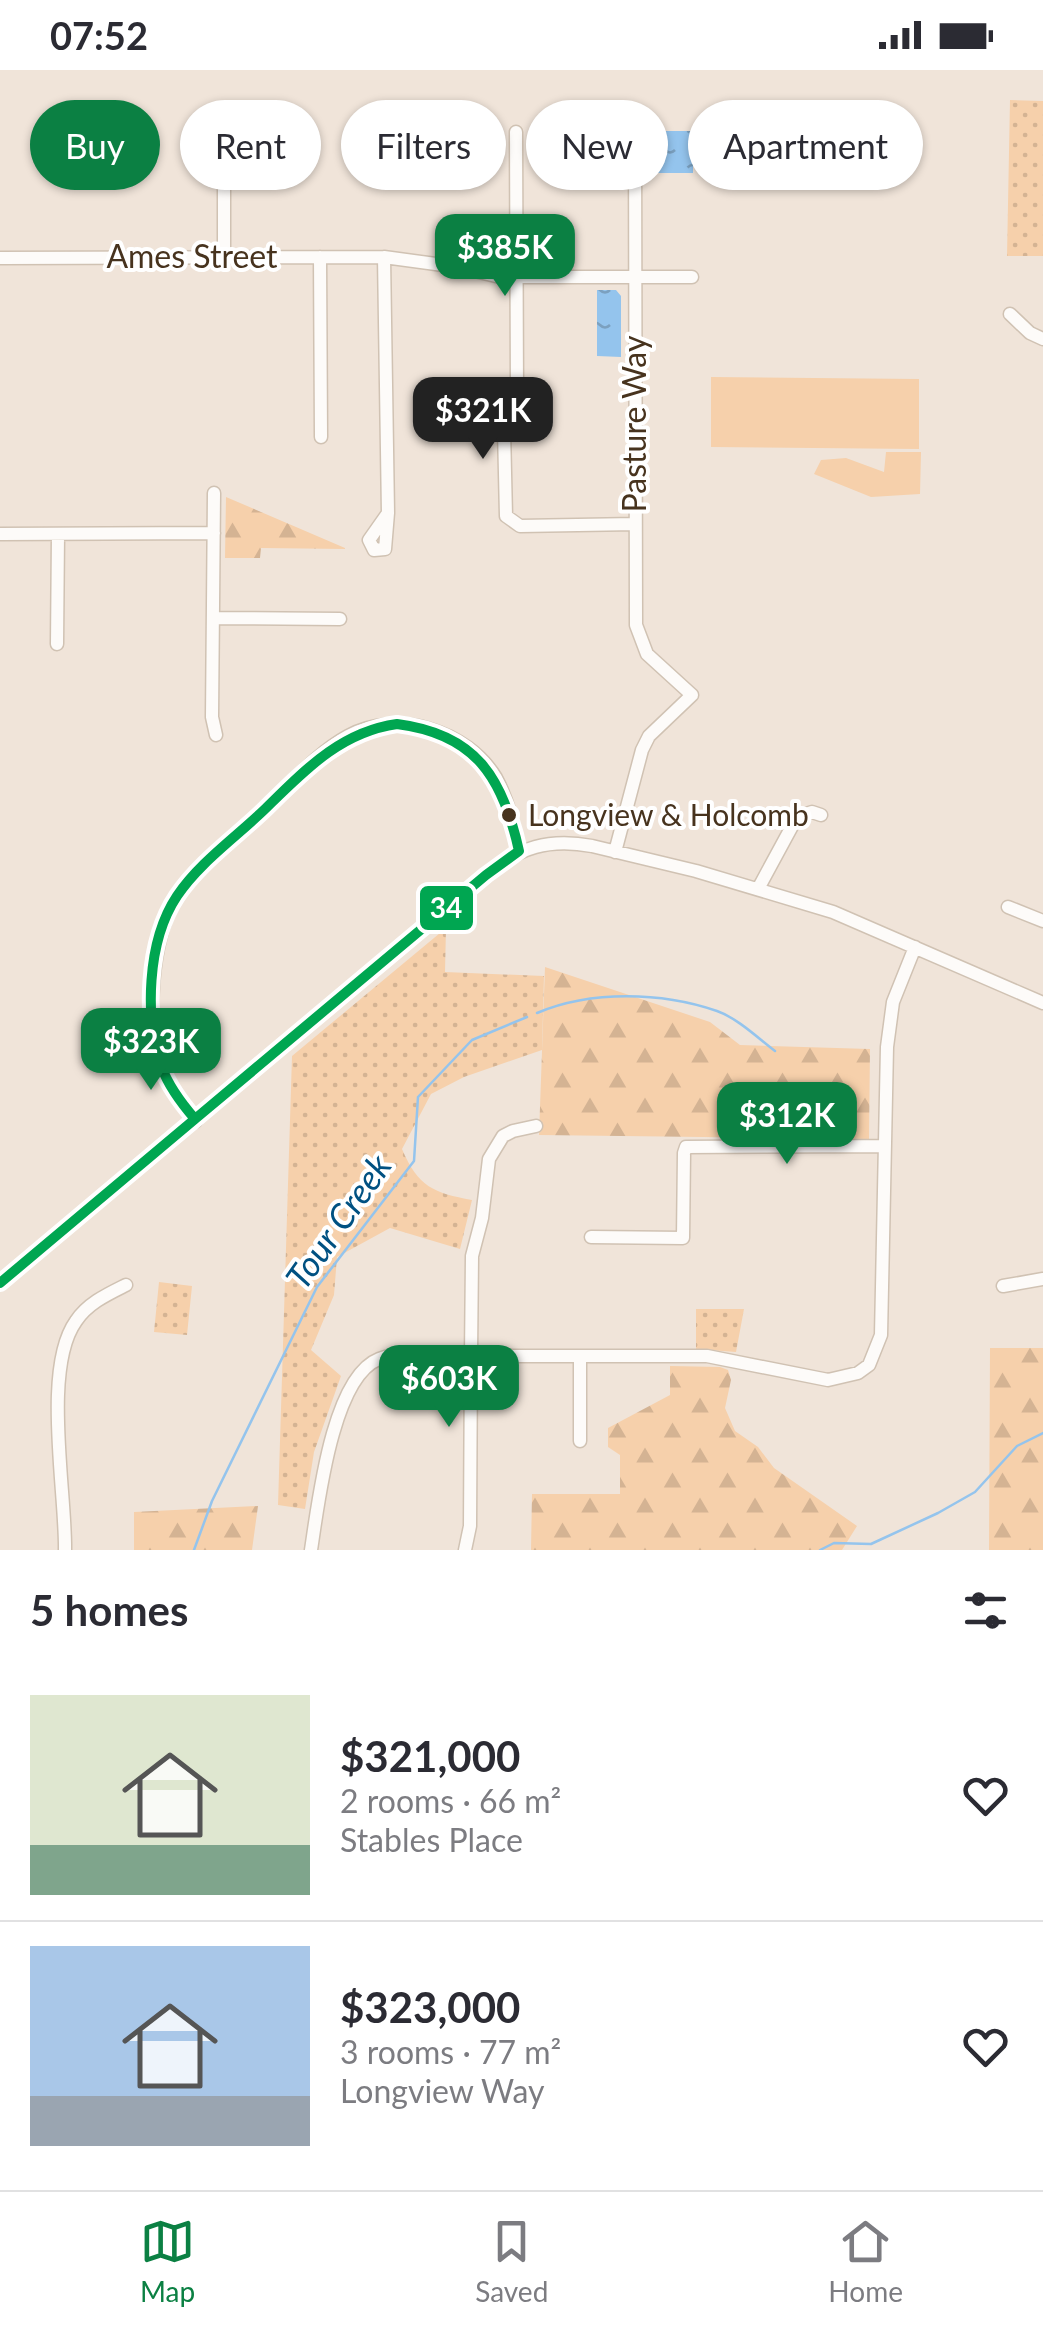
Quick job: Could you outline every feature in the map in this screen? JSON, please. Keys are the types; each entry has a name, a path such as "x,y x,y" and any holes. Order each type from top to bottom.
{"street":[{"path":"516,132 517,392 504,430 506,516 520,526 635,524"},
{"path":"224,190 224,257"},
{"name":"Pasture Way","path":"615,852 642,750 649,736 692,695 652,660 639,641 636,625 634,190"},
{"path":"320,257 321,437"},
{"name":"Ames Street","path":"0,258 384,257 516,278 692,277"},
{"path":"384,257 388,513"},
{"path":"1010,314 1030,333 1043,339"},
{"path":"214,493 212,716 216,735"},
{"path":"0,534 214,533"},
{"path":"56,644 58,534"},
{"path":"213,618 340,620"},
{"path":"196,1120 163,1071 155,1042 156,961 166,916 188,882 315,760 349,735 381,726 414,725 444,735 476,755 496,780 508,808 518,851"},
{"path":"758,889 797,817 812,812 821,814"},
{"path":"0,1283 518,851 558,842 615,852 758,889 833,912 1043,1003"},
{"path":"1008,907 1043,920"},
{"path":"311,1550 325,1458 360,1370 375,1360 390,1356 726,1358 828,1380 858,1373 874,1356 881,1335 889,1022 915,947"},
{"path":"466,1550 470,1526 472,1256 482,1218 488,1159 503,1136 536,1126"},
{"path":"591,1238 682,1238 686,1148 883,1146"},
{"path":"1003,1286 1043,1279"},
{"path":"65,1550 66,1516 60,1482 63,1344 81,1314 126,1284"},
{"path":"580,1358 580,1441"}],"green space":[{"path":"1010,100 1043,101 1043,256 1007,256"},
{"path":"711,377 919,379 919,449 711,447"},
{"path":"886,452 921,452 920,494 871,497 814,474 821,460 846,458 884,472"},
{"path":"226,497 345,549 261,548 260,558 225,558"},
{"path":"446,928 445,972 544,976 542,1050 464,1077 431,1094 402,1149 414,1172 429,1186 472,1200 460,1249 390,1228 337,1257 334,1295 311,1350 341,1376 314,1452 305,1509 278,1505 292,1056"},
{"path":"545,967 710,1022 740,1045 870,1049 869,1139 539,1135"},
{"path":"159,1282 192,1286 187,1335 154,1332"},
{"path":"696,1309 744,1309 736,1352 696,1349"},
{"path":"990,1348 1043,1348 1043,1550 989,1550"},
{"path":"670,1366 728,1370 731,1380 725,1408 735,1431 758,1447 774,1468 857,1526 842,1550 531,1550 532,1494 620,1494 620,1455 608,1447 608,1428 670,1395"},
{"path":"258,1506 252,1550 134,1550 134,1512"}],"water":[{"path":"668,131 688,131 688,173 668,173"},
{"path":"597,290 616,290 621,296 621,357 597,356"}],"waterway":[{"name":"Tour Creek","path":"537,1013 603,997 673,1000 725,1014 775,1051"},
{"name":"Tour Creek","path":"194,1550 212,1501 317,1287 414,1161 418,1097 472,1040 527,1017"},
{"path":"820,1550 834,1543 871,1544 938,1513 975,1492 1017,1446 1043,1433"}],"transit line":[{"name":"34","path":"397,724 447,738 482,764 504,802 519,851 195,1119 165,1075 156,1048 152,980 154,957 167,914 196,872 324,755 358,735 397,724"},
{"name":"34","path":"0,1283 195,1119"}],"place":[{"name":"Longview & Holcomb","path":"509,815"}]}
